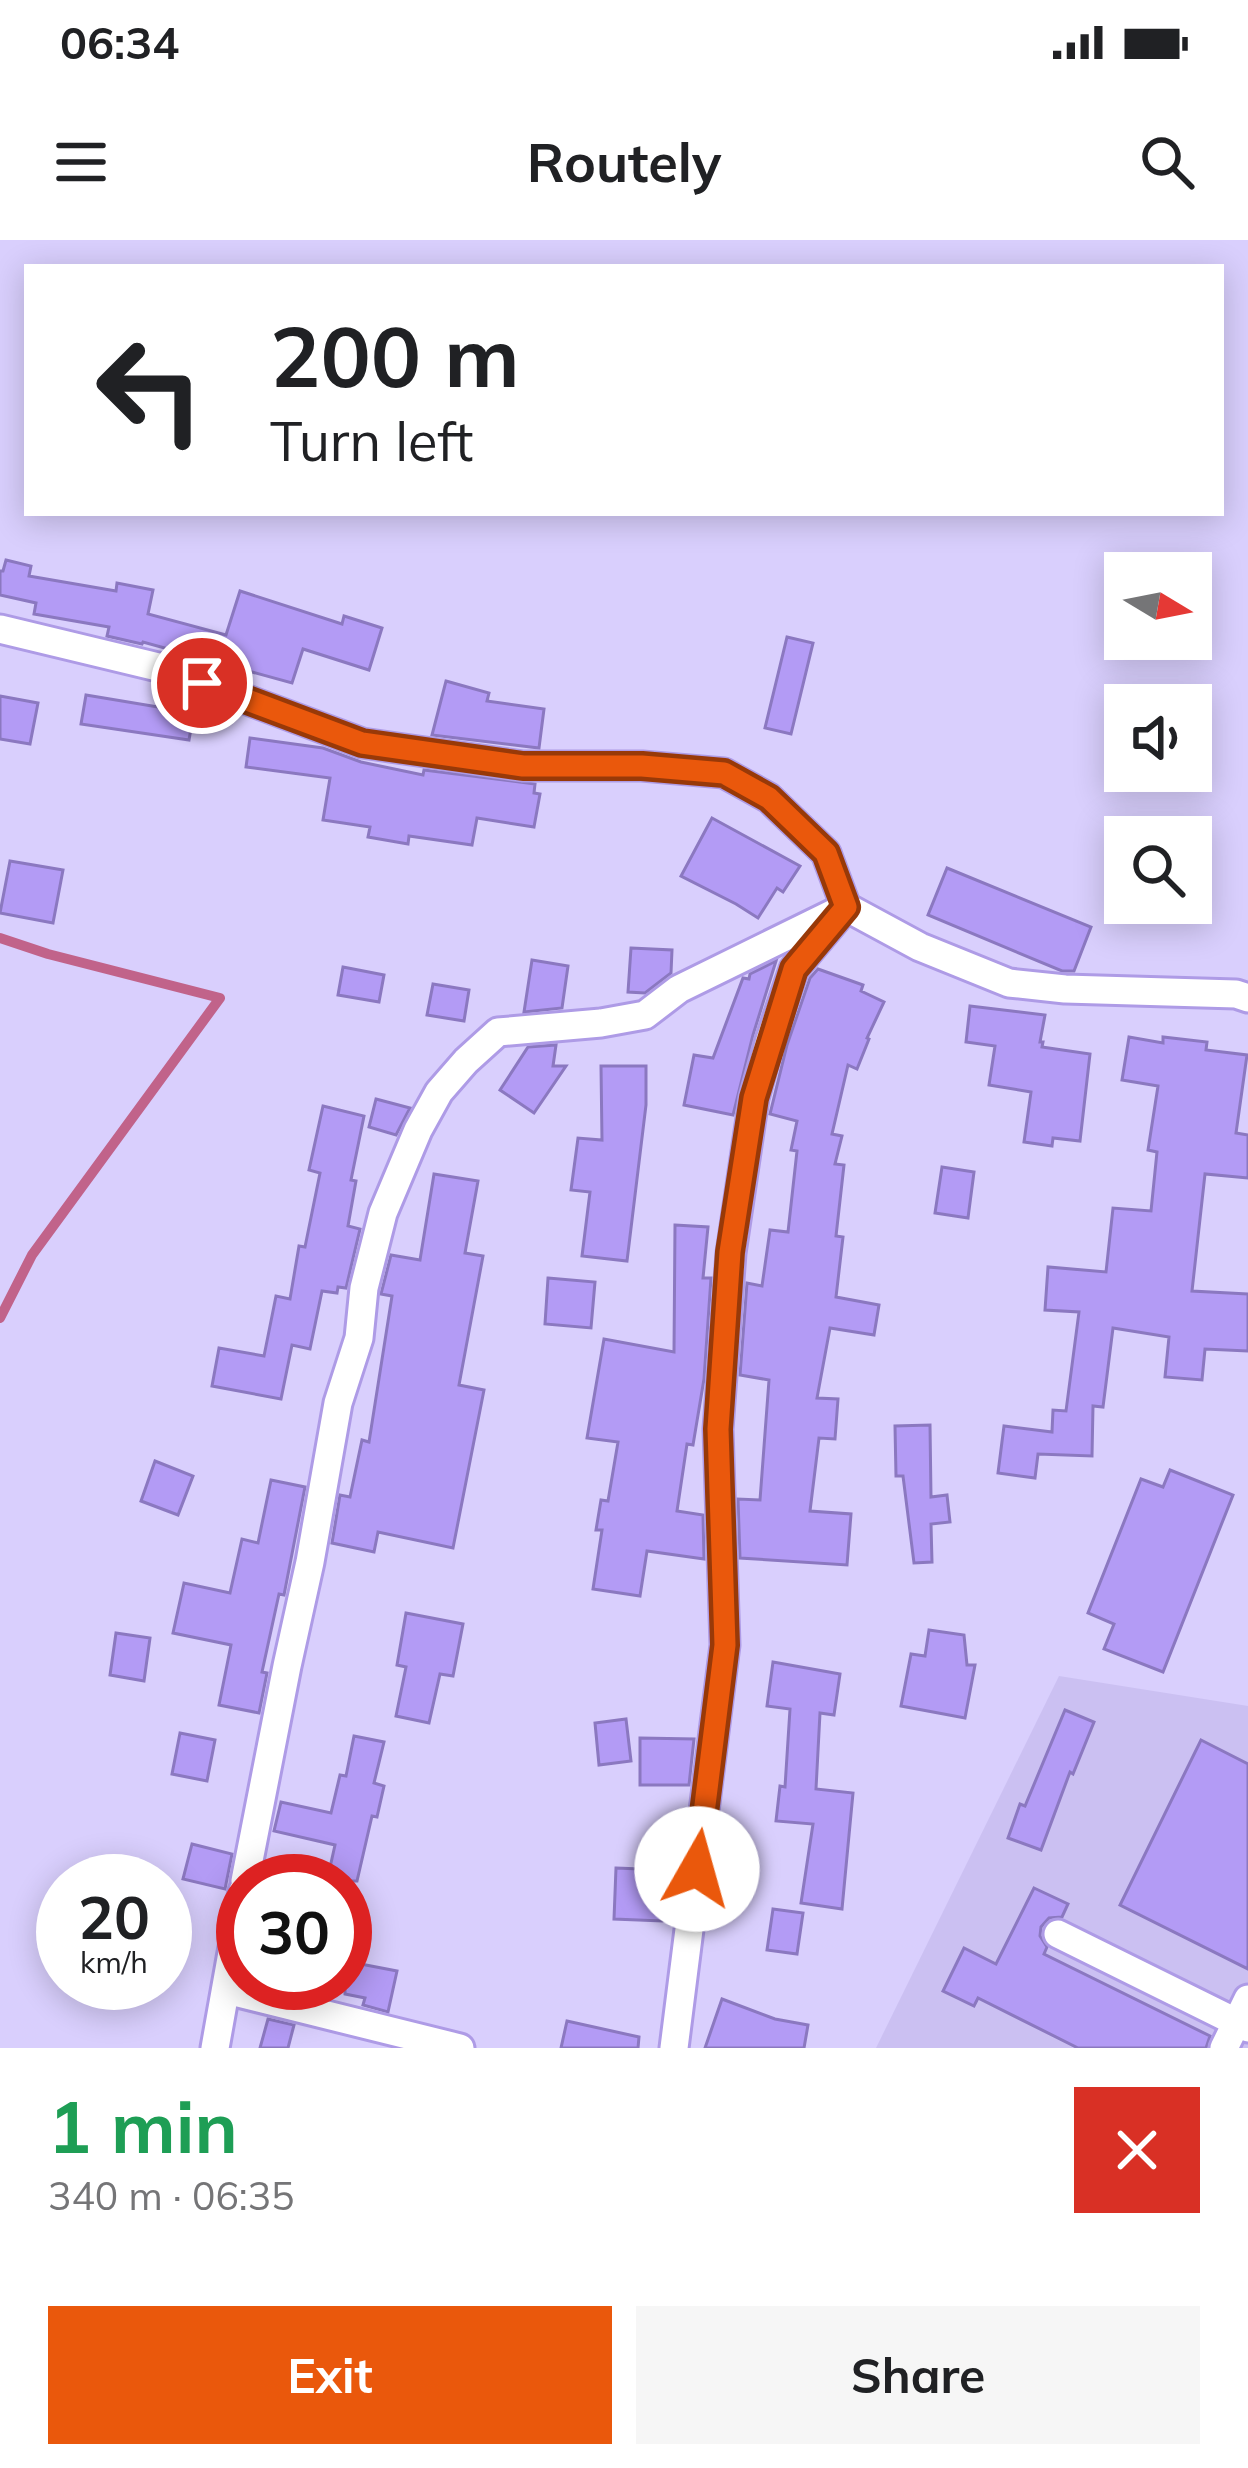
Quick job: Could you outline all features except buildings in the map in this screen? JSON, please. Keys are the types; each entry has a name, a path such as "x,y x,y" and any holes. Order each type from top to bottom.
{"street":[{"path":"0,629 161,668 362,743 523,766 642,766 724,773 769,798 826,853 846,907 920,946 1010,983 1248,998"},
{"path":"250,1854 338,1403 359,1339 364,1288 383,1213 418,1130 440,1092 498,1032 645,1015 679,989 846,907"},
{"path":"674,2048 725,1645 718,1429 730,1252 754,1098 794,969 846,907"},
{"path":"1058,1934 1244,2016 1224,2048"},
{"path":"214,2048 222,2010"},
{"path":"307,2010 460,2048"}],"shaded area":[{"path":"1059,1676 1248,1706 1248,2048 876,2048"}],"waterway":[{"path":"0,938 220,998 32,1255 0,1318"}],"route":[{"path":"202,683 362,743 523,766 642,766 724,773 769,798 826,853 846,907 794,969 770,1040 754,1098 730,1252 718,1429 725,1645 697,1869"}]}
